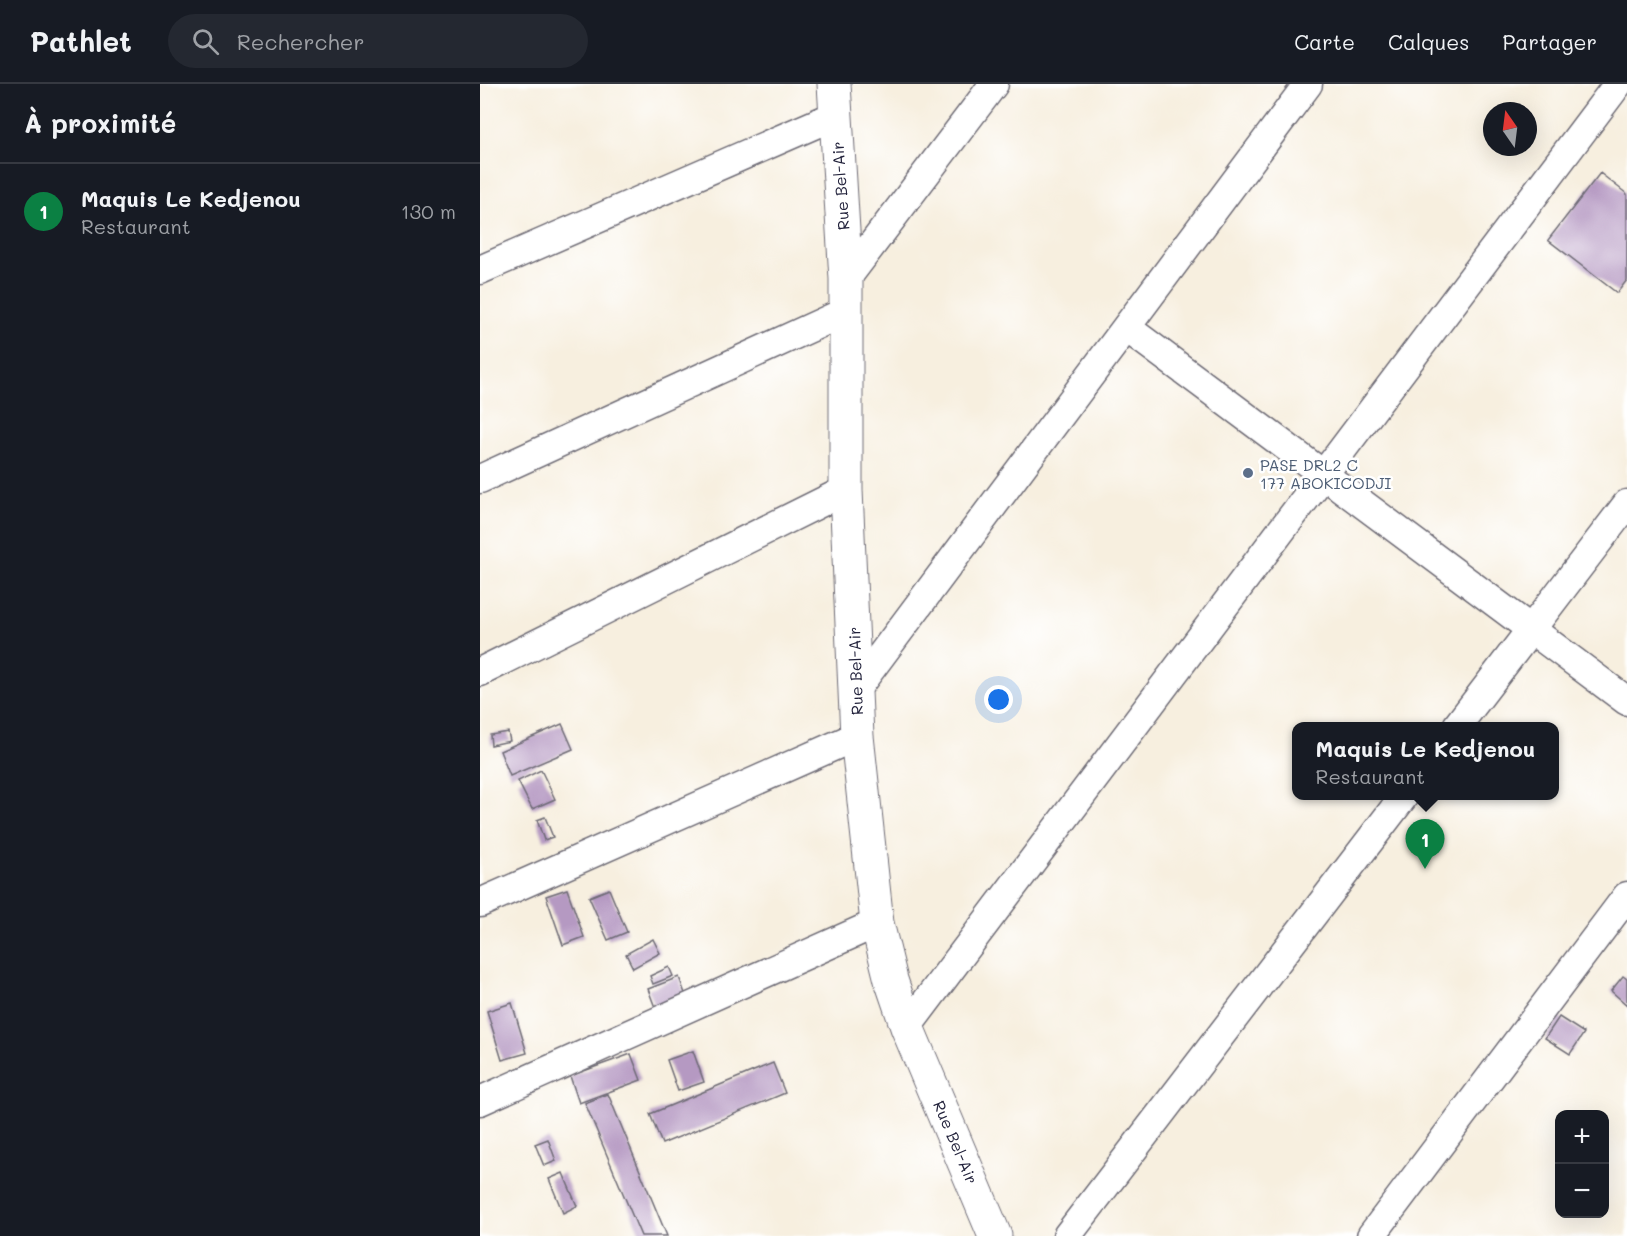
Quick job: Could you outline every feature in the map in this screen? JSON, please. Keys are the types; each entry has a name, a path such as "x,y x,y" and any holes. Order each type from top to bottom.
{"main road":[{"name":"Rue Bel-Air","path":"835,100 847,295 846,489 857,736 877,923 891,980 907,1027 995,1236"}],"street":[{"path":"480,479 847,295 994,84"},
{"path":"856,689 1308,84"},
{"path":"907,1027 1618,84"},
{"path":"480,270 835,100"},
{"path":"1127,328 1627,701"},
{"path":"480,672 846,489"},
{"path":"1460,722 1627,504"},
{"path":"480,903 857,736"},
{"path":"1067,1236 1400,800"},
{"path":"1371,1236 1627,896"},
{"path":"480,1101 877,923"}],"building":[{"path":"1600,173 1627,194 1627,280 1617,293 1548,240"},
{"path":"562,724 573,749 510,776 500,751"},
{"path":"508,732 510,741 491,745 490,735"},
{"path":"541,770 555,799 532,809 518,781"},
{"path":"545,817 553,837 544,840 537,820"},
{"path":"567,889 584,937 563,945 546,896"},
{"path":"609,889 627,932 608,940 589,897"},
{"path":"653,939 660,953 633,968 626,954"},
{"path":"669,967 673,976 653,984 650,976"},
{"path":"1623,976 1627,979 1627,1005 1611,991"},
{"path":"679,977 687,999 656,1010 648,989"},
{"path":"512,1003 527,1053 502,1060 487,1011"},
{"path":"1559,1017 1584,1033 1570,1054 1545,1038"},
{"path":"693,1051 704,1082 678,1091 667,1060"},
{"path":"631,1054 641,1080 579,1103 570,1076"},
{"path":"773,1063 785,1093 662,1144 650,1114"},
{"path":"608,1094 667,1236 641,1236 585,1103"},
{"path":"548,1139 556,1161 544,1166 535,1144"},
{"path":"563,1173 577,1206 563,1213 549,1179"}],"place":[{"name":"PASE DRL2 C 177 ABOKICODJI","path":"1248,473"},
{"name":"Maquis Le Kedjenou","path":"1425,869"}]}
